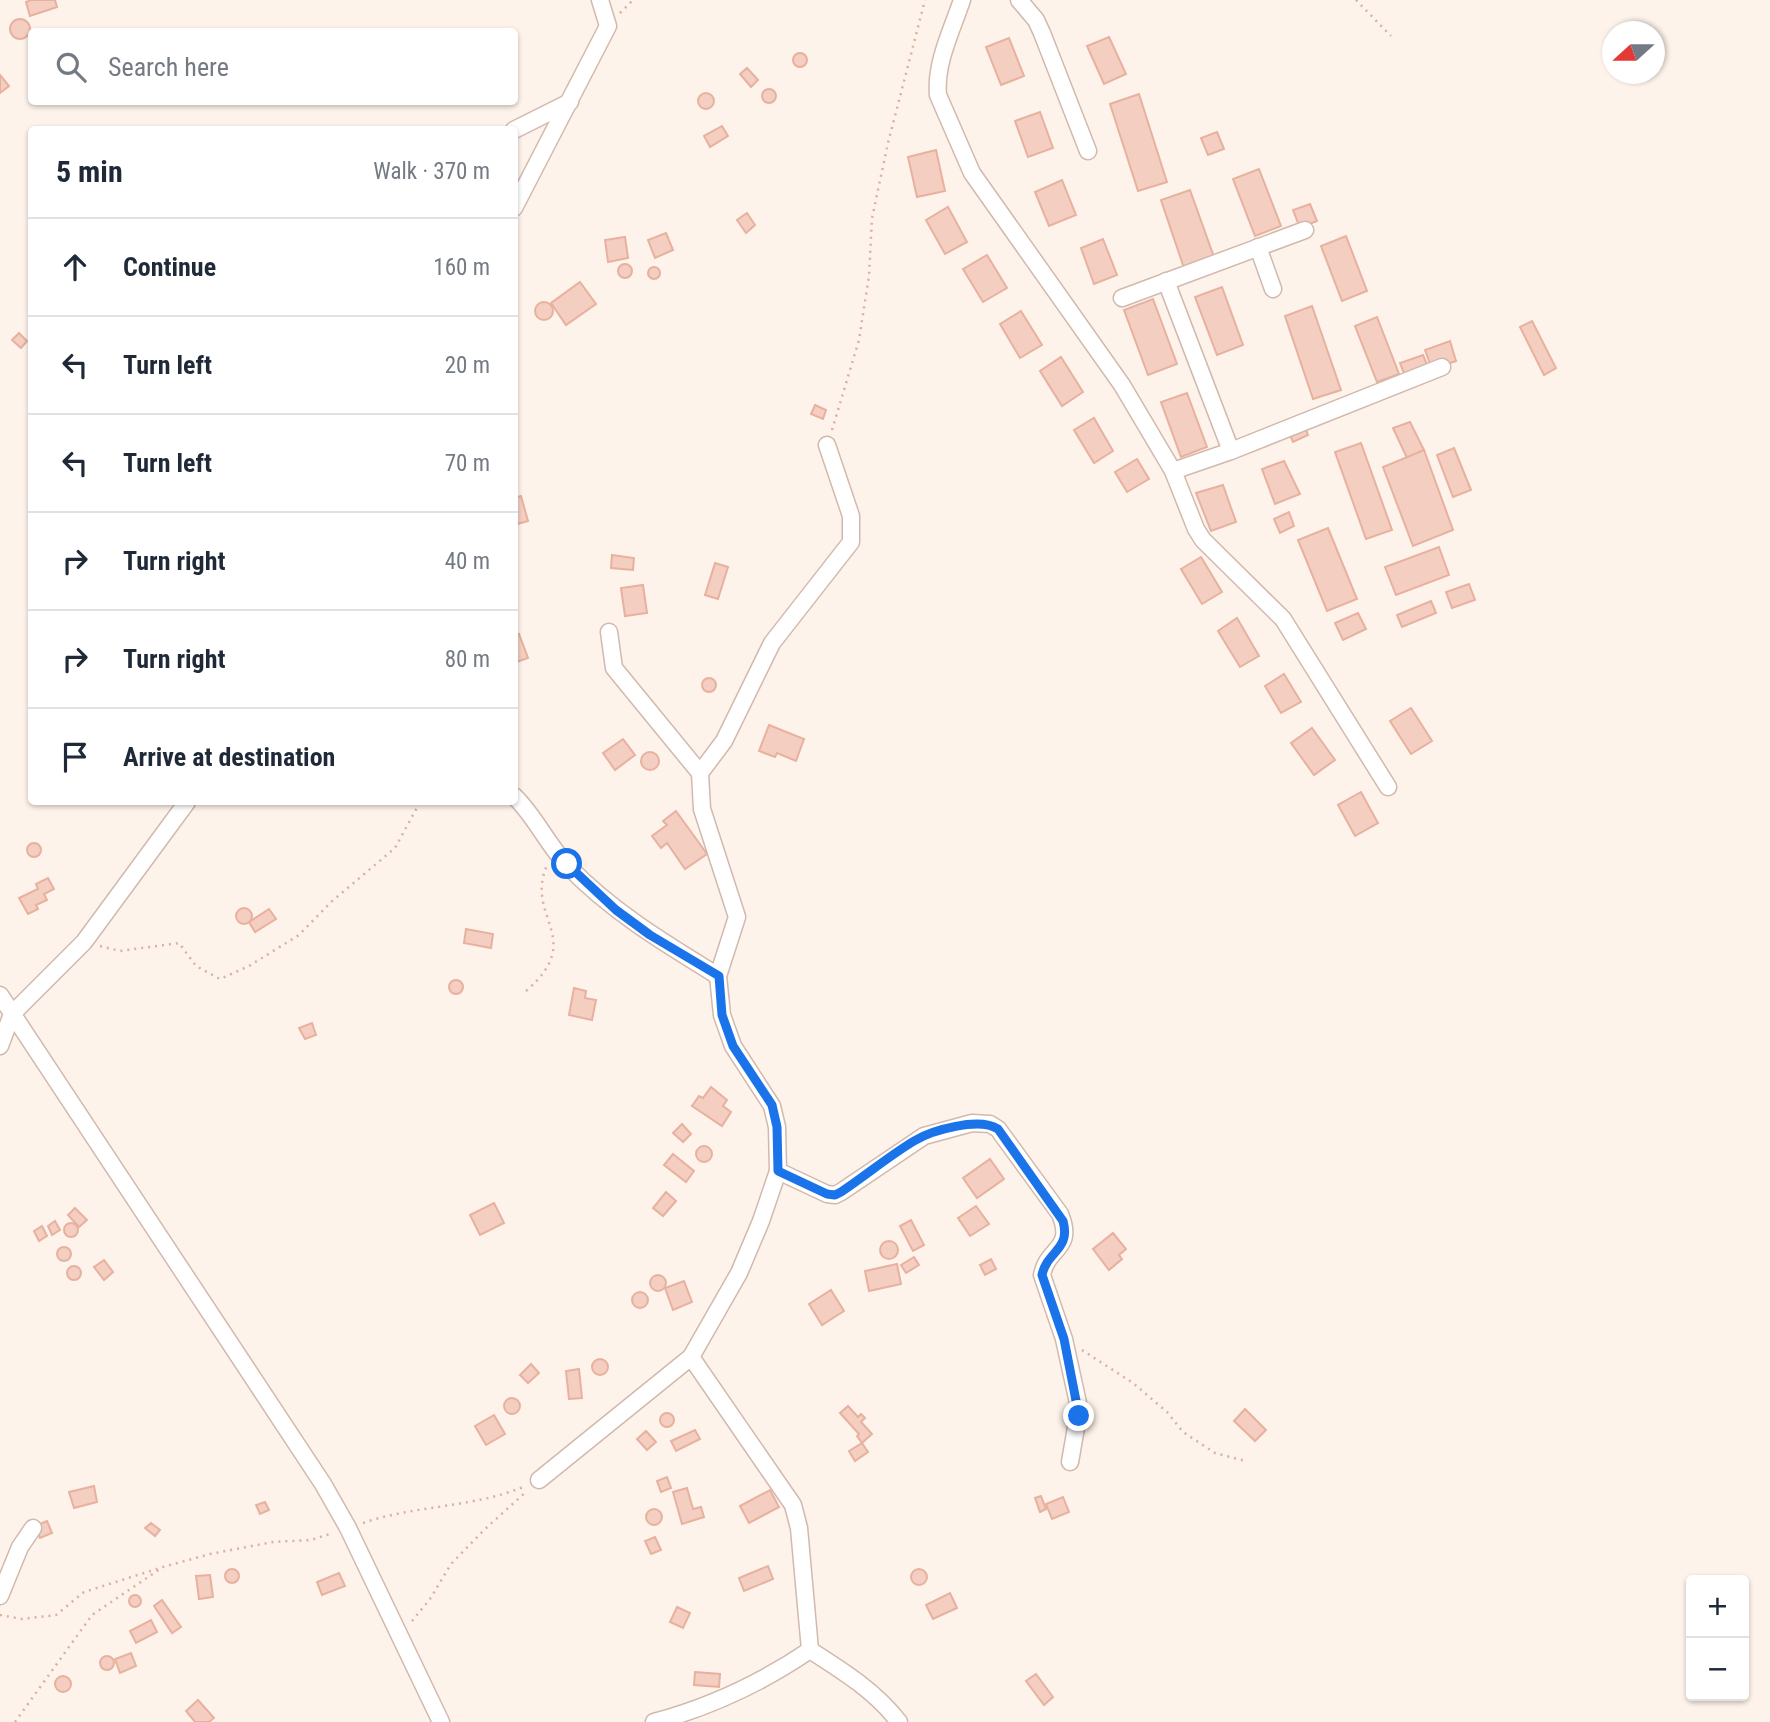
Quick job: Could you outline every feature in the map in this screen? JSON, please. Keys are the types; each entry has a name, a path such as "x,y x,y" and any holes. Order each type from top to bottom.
{"street":[{"path":"518,200 608,26 600,0"},
{"path":"962,0 937,84 939,96 965,158 980,185 1122,385 1173,471 1203,540 1283,619 1388,787"},
{"path":"1019,0 1042,33 1088,151"},
{"path":"518,128 570,102"},
{"path":"1122,298 1305,230"},
{"path":"1258,247 1273,289"},
{"path":"1166,281 1231,451"},
{"path":"1173,471 1231,451 1442,367"},
{"path":"700,773 724,741 772,643 850,542 851,516 827,445"},
{"path":"539,1480 691,1357 739,1273 778,1171 777,1127 772,1105 733,1046 722,1015 719,976 737,922 737,909 702,809 700,773 614,668 608,632"},
{"path":"518,801 567,864 616,910 650,935 719,976"},
{"path":"0,1045 12,1014 84,942 185,805"},
{"path":"0,995 323,1484 401,1634 441,1722"},
{"path":"778,1171 827,1194 835,1195 924,1136 972,1123 990,1124 998,1129 1063,1221 1064,1242 1043,1268 1042,1275 1064,1339 1079,1416 1070,1462"},
{"path":"691,1357 793,1505 799,1528 810,1650"},
{"path":"0,1595 20,1547 33,1528"},
{"path":"654,1722 741,1690 775,1674 810,1650"},
{"path":"810,1650 855,1678 899,1722"}],"path":[{"path":"827,445 859,340 869,276 872,218 888,143 925,0"},
{"path":"1356,0 1391,36"},
{"path":"84,942 121,951 179,943 197,966 220,979 249,966 299,935 331,902 395,848 418,805"},
{"path":"526,991 542,977 554,956 552,927 540,895 544,872 554,849"},
{"path":"1064,1339 1133,1383 1167,1412 1183,1432 1215,1453 1247,1461"},
{"path":"0,1615 22,1619 56,1615 84,1592 163,1567 261,1544 311,1540 387,1514 471,1503 506,1494 539,1480"},
{"path":"401,1634 430,1599 451,1564 485,1528 539,1480"},
{"path":"15,1722 92,1615 163,1567"}],"building":[{"path":"55,0 57,7 30,16 26,2"},
{"path":"16,20 24,20 29,25 28,34 24,38 16,38 11,33 11,25"},
{"path":"1109,37 1126,74 1104,84 1087,46"},
{"path":"1009,38 1024,76 1001,85 986,47"},
{"path":"800,53 805,55 805,65 800,67 795,65 793,60 795,55"},
{"path":"747,68 758,80 751,87 740,74"},
{"path":"0,75 9,86 0,93"},
{"path":"769,89 774,91 774,101 769,103 764,101 762,96 764,91"},
{"path":"706,93 714,101 706,109 698,101"},
{"path":"1139,94 1167,182 1138,191 1110,104"},
{"path":"1040,112 1053,148 1028,157 1015,121"},
{"path":"722,126 728,136 710,147 704,136"},
{"path":"1217,132 1224,149 1208,155 1201,138"},
{"path":"936,150 945,191 917,197 908,157"},
{"path":"1259,169 1281,226 1255,236 1233,179"},
{"path":"1062,180 1076,215 1049,226 1035,192"},
{"path":"1190,190 1214,257 1184,268 1161,200"},
{"path":"1310,204 1317,221 1300,228 1293,210"},
{"path":"948,207 967,242 945,254 926,220"},
{"path":"747,213 755,225 746,233 737,220"},
{"path":"666,233 673,250 655,258 648,240"},
{"path":"1346,236 1367,291 1342,301 1321,246"},
{"path":"625,237 628,258 608,262 605,240"},
{"path":"1103,239 1117,275 1094,284 1081,248"},
{"path":"987,255 1007,288 983,302 963,269"},
{"path":"625,264 630,266 630,276 625,278 620,276 618,271 620,266"},
{"path":"649,268 659,268 659,278 649,278"},
{"path":"580,282 596,304 566,325 551,303"},
{"path":"1222,287 1243,345 1217,355 1195,297"},
{"path":"1153,299 1177,364 1148,375 1124,310"},
{"path":"544,302 550,305 553,311 550,317 544,320 538,317 535,311 538,305"},
{"path":"1312,306 1341,390 1313,399 1285,316"},
{"path":"1021,311 1042,345 1020,358 1000,324"},
{"path":"1377,317 1399,374 1377,382 1355,326"},
{"path":"1532,321 1556,368 1544,375 1520,327"},
{"path":"19,333 27,341 21,348 12,340"},
{"path":"1450,341 1456,361 1432,369 1425,350"},
{"path":"1423,355 1428,367 1405,376 1400,363"},
{"path":"1061,357 1083,392 1062,406 1040,371"},
{"path":"1187,393 1207,447 1181,457 1161,402"},
{"path":"815,405 826,410 823,419 811,414"},
{"path":"1301,417 1308,435 1293,442 1285,424"},
{"path":"1094,418 1113,451 1094,463 1074,430"},
{"path":"1410,422 1424,450 1407,458 1393,428"},
{"path":"1361,443 1392,530 1366,539 1335,452"},
{"path":"1454,448 1471,490 1453,497 1437,455"},
{"path":"1424,450 1453,530 1413,546 1383,467"},
{"path":"1137,459 1149,479 1127,492 1115,472"},
{"path":"1284,461 1300,494 1275,504 1262,469"},
{"path":"1223,485 1236,522 1211,531 1196,493"},
{"path":"521,496 528,521 518,524 518,497"},
{"path":"1289,512 1294,526 1280,533 1274,519"},
{"path":"1328,528 1357,599 1327,611 1298,540"},
{"path":"1439,547 1449,575 1396,595 1385,567"},
{"path":"612,555 634,558 633,570 611,568"},
{"path":"1201,557 1222,592 1202,604 1181,569"},
{"path":"715,563 728,567 718,599 705,595"},
{"path":"1469,584 1475,600 1452,608 1446,592"},
{"path":"643,585 647,613 625,616 621,588"},
{"path":"1431,601 1436,613 1402,627 1397,615"},
{"path":"1358,613 1366,629 1343,640 1335,623"},
{"path":"1237,618 1259,656 1240,667 1218,631"},
{"path":"518,634 528,658 518,662"},
{"path":"1284,674 1301,702 1281,713 1265,686"},
{"path":"709,678 714,680 714,690 709,692 704,690 702,685 704,680"},
{"path":"1411,708 1432,741 1411,754 1390,721"},
{"path":"769,725 804,739 796,761 777,753 775,757 759,751"},
{"path":"1312,728 1335,760 1314,775 1291,743"},
{"path":"623,739 635,755 615,770 603,753"},
{"path":"650,752 656,755 659,761 656,767 650,770 644,767 641,761 644,755"},
{"path":"1361,792 1378,823 1355,836 1338,805"},
{"path":"676,811 707,854 685,869 667,843 661,848 652,836 667,825 663,821"},
{"path":"34,843 39,845 39,855 34,857 29,855 27,850 29,845"},
{"path":"48,878 54,889 44,894 47,900 36,905 38,909 28,914 19,898 38,889 36,884"},
{"path":"241,908 247,908 252,916 250,922 241,924 236,919 236,913"},
{"path":"269,909 276,919 255,932 249,922"},
{"path":"466,929 493,934 491,948 464,943"},
{"path":"456,980 461,982 461,992 456,994 451,992 449,987 451,982"},
{"path":"574,988 586,991 585,998 596,1000 592,1020 569,1015"},
{"path":"312,1023 316,1035 305,1039 299,1028"},
{"path":"711,1087 727,1100 723,1106 731,1112 722,1126 692,1106 699,1096 703,1098"},
{"path":"682,1124 691,1134 683,1142 673,1133"},
{"path":"701,1146 707,1146 712,1154 710,1160 701,1162 696,1157 696,1151"},
{"path":"673,1154 694,1171 686,1182 664,1165"},
{"path":"990,1159 1004,1179 977,1198 963,1178"},
{"path":"666,1192 676,1201 663,1216 653,1208"},
{"path":"494,1203 504,1223 480,1235 470,1215"},
{"path":"976,1206 989,1224 970,1236 958,1218"},
{"path":"75,1208 87,1220 79,1227 68,1215"},
{"path":"911,1220 924,1245 913,1251 900,1226"},
{"path":"55,1221 60,1230 52,1235 48,1226"},
{"path":"71,1223 76,1225 76,1235 71,1237 66,1235 64,1230 66,1225"},
{"path":"42,1226 47,1236 39,1241 34,1231"},
{"path":"1113,1233 1126,1249 1119,1255 1122,1259 1109,1270 1093,1249"},
{"path":"889,1241 895,1244 898,1250 895,1256 889,1259 883,1256 880,1250 883,1244"},
{"path":"64,1247 69,1249 69,1259 64,1261 59,1259 57,1254 59,1249"},
{"path":"914,1257 919,1265 906,1273 901,1265"},
{"path":"991,1259 996,1269 985,1275 980,1265"},
{"path":"104,1260 113,1272 104,1280 94,1267"},
{"path":"897,1264 901,1284 869,1291 865,1271"},
{"path":"74,1266 79,1268 79,1278 74,1280 69,1278 67,1273 69,1268"},
{"path":"658,1275 664,1277 664,1289 658,1291 652,1289 650,1283 652,1277"},
{"path":"684,1281 692,1302 673,1310 665,1288"},
{"path":"831,1290 844,1311 822,1325 809,1304"},
{"path":"640,1292 646,1294 646,1306 640,1308 634,1306 632,1300 634,1294"},
{"path":"600,1359 606,1361 606,1373 600,1375 594,1373 592,1367 594,1361"},
{"path":"531,1364 539,1373 528,1383 520,1375"},
{"path":"579,1369 582,1398 569,1399 566,1371"},
{"path":"512,1398 518,1400 518,1412 512,1414 506,1412 504,1406 506,1400"},
{"path":"848,1406 858,1417 861,1414 865,1418 861,1422 872,1434 862,1443 857,1436 859,1434 840,1413"},
{"path":"1245,1409 1266,1430 1255,1441 1234,1421"},
{"path":"667,1413 672,1415 672,1425 667,1427 662,1425 660,1420 662,1415"},
{"path":"494,1415 505,1434 486,1445 475,1426"},
{"path":"695,1430 700,1439 676,1451 671,1441"},
{"path":"646,1431 656,1442 647,1450 637,1439"},
{"path":"862,1443 868,1452 855,1461 849,1451"},
{"path":"667,1477 671,1488 661,1492 657,1481"},
{"path":"94,1486 97,1502 74,1508 69,1492"},
{"path":"687,1488 693,1509 701,1507 704,1517 682,1524 673,1492"},
{"path":"770,1490 779,1507 749,1523 740,1506"},
{"path":"1041,1496 1046,1509 1040,1512 1035,1498"},
{"path":"1063,1497 1069,1512 1052,1519 1046,1504"},
{"path":"265,1502 269,1510 260,1514 256,1505"},
{"path":"654,1509 660,1511 660,1523 654,1525 648,1523 646,1517 648,1511"},
{"path":"47,1521 52,1533 40,1538 35,1526"},
{"path":"151,1523 160,1530 155,1536 145,1528"},
{"path":"655,1537 661,1550 651,1554 645,1541"},
{"path":"768,1566 773,1579 744,1591 739,1578"},
{"path":"232,1569 237,1571 237,1581 232,1583 227,1581 225,1576 227,1571"},
{"path":"916,1569 922,1569 927,1577 925,1583 916,1585 911,1580 911,1574"},
{"path":"339,1573 345,1586 322,1595 317,1582"},
{"path":"210,1575 213,1597 199,1599 196,1576"},
{"path":"950,1593 957,1608 933,1619 926,1605"},
{"path":"135,1595 141,1601 135,1607 129,1601"},
{"path":"162,1600 181,1627 172,1633 154,1606"},
{"path":"677,1607 690,1613 683,1628 670,1622"},
{"path":"151,1620 157,1632 136,1643 130,1631"},
{"path":"131,1653 136,1666 120,1673 115,1659"},
{"path":"107,1656 112,1658 112,1668 107,1670 102,1668 100,1663 102,1658"},
{"path":"695,1672 720,1674 719,1687 694,1685"},
{"path":"1036,1674 1053,1697 1044,1705 1026,1681"},
{"path":"63,1676 69,1678 69,1690 63,1692 57,1690 55,1684 57,1678"},
{"path":"198,1700 214,1718 209,1722 195,1722 186,1711"}],"route":[{"path":"567,864 616,910 650,935 719,976 722,1015 733,1046 772,1105 777,1127 778,1171 827,1194 835,1195 924,1136 972,1123 990,1124 998,1129 1063,1221 1064,1242 1043,1268 1042,1275 1064,1339 1079,1416"}]}
